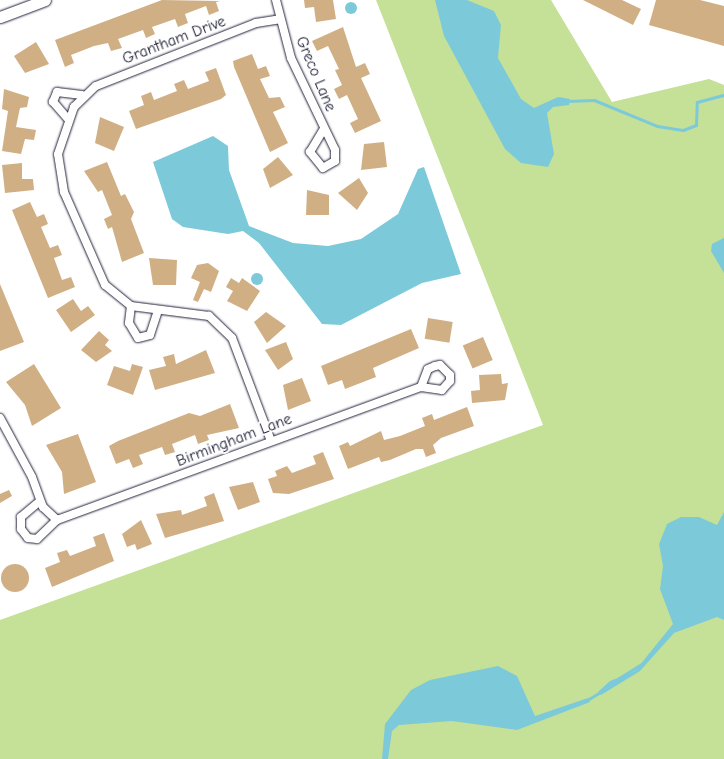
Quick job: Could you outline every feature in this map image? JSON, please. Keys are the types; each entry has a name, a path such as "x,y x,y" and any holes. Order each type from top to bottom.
{"main road":[{"path":"0,17 46,0"}],"street":[{"name":"Greco Lane","path":"276,0 291,58 337,156 323,168 310,152 324,130"},
{"name":"Grantham Drive","path":"68,119 53,102 58,92 82,95 256,23 280,19"},
{"path":"82,95 68,119 58,154 64,192 105,285 131,306 158,311 209,316 232,338 271,441"},
{"path":"131,306 129,323 138,338 150,335 158,311"},
{"name":"Birmingham Lane","path":"40,501 21,517 21,529 28,538 37,539 58,520 421,387"},
{"path":"0,418 40,501 58,520"}],"green space":[{"path":"376,0 551,0 612,102 709,79 724,85 724,759 0,759 0,620 543,425"}],"water":[{"path":"435,0 467,0 494,11 501,25 498,58 521,99 534,108 558,97 570,99 569,105 553,107 547,113 554,154 548,167 521,163 505,149 444,36"},
{"path":"353,2 356,3 356,13 349,14 346,13 345,6 346,3"},
{"path":"213,136 228,146 229,170 249,226 293,243 328,246 361,239 398,214 418,169 424,167 461,274 422,283 341,325 322,324 259,243 243,231 228,234 183,227 172,219 153,162"},
{"path":"724,238 724,273 711,251 712,244"},
{"path":"259,273 262,274 262,284 255,285 252,284 251,277 252,274"},
{"path":"724,512 724,620 717,617 674,633 640,671 601,695 598,692 610,681 635,671 673,624 660,589 663,566 659,544 667,524 681,517 699,517 717,525"},
{"path":"498,666 517,676 535,716 588,698 590,702 517,730 452,721 399,725 392,731 388,759 382,759 385,724 411,690 430,680"}],"building":[{"path":"162,0 220,1 216,2 219,11 209,15 206,6 185,14 188,23 178,27 175,19 152,27 155,34 146,38 143,30 118,39 122,48 111,51 108,43 94,46 71,55 74,63 65,67 55,40"},
{"path":"304,0 333,0 336,19 316,22 314,7 305,8"},
{"path":"583,0 622,0 641,9 633,25"},
{"path":"656,0 700,0 724,6 724,46 649,25"},
{"path":"343,27 356,67 365,63 370,74 361,78 381,121 355,133 350,123 358,119 347,95 339,99 334,89 342,85 335,70 339,69 328,46 317,51 312,41"},
{"path":"36,42 49,64 25,73 14,56"},
{"path":"252,54 258,69 266,66 270,76 260,79 269,98 280,97 285,107 273,112 288,143 270,152 234,67 233,61"},
{"path":"216,68 226,95 221,99 136,129 129,111 144,105 141,96 151,92 154,100 177,91 174,84 184,80 188,89 209,81 205,72"},
{"path":"4,89 29,97 27,107 20,108 16,127 36,130 34,140 25,139 21,154 2,151 8,111 2,109"},
{"path":"100,117 124,127 114,151 95,143"},
{"path":"384,142 387,167 361,170 364,144"},
{"path":"278,157 293,175 270,188 263,169"},
{"path":"107,162 121,196 125,194 134,212 131,219 144,253 122,262 112,227 108,229 104,219 112,215 102,190 98,192 84,171"},
{"path":"22,163 22,179 33,179 34,190 5,193 2,165"},
{"path":"359,178 368,193 357,210 338,193"},
{"path":"307,190 329,195 329,215 306,215"},
{"path":"30,202 37,217 44,214 48,224 41,227 50,248 58,245 62,255 54,258 62,280 71,277 75,287 48,298 12,210"},
{"path":"149,258 177,260 176,285 153,285"},
{"path":"208,263 219,271 211,292 204,289 198,302 193,300 200,282 191,278 197,265"},
{"path":"231,278 239,283 242,278 260,291 247,311 227,301 233,291 226,287"},
{"path":"0,284 24,342 0,351"},
{"path":"73,299 81,311 88,306 95,315 71,332 56,310"},
{"path":"266,312 286,326 267,343 254,322"},
{"path":"428,318 453,322 449,343 425,339"},
{"path":"411,329 419,348 373,368 376,377 345,389 342,380 328,385 321,366"},
{"path":"99,331 109,340 105,345 112,351 96,362 81,350"},
{"path":"483,337 493,360 473,369 463,346"},
{"path":"286,342 293,359 278,370 265,350"},
{"path":"206,350 215,373 155,390 149,370 166,366 163,357 174,354 176,364"},
{"path":"34,364 61,408 32,426 25,405 6,382"},
{"path":"132,364 143,367 133,395 107,385 114,366 130,371"},
{"path":"501,374 502,384 508,383 505,400 472,403 471,391 480,390 479,375"},
{"path":"302,378 311,401 288,410 283,385"},
{"path":"230,404 239,428 207,435 209,440 198,444 195,435 172,444 175,452 165,455 162,447 139,455 143,464 133,468 129,459 116,464 109,446 118,441 189,413 200,416"},
{"path":"467,407 474,426 441,438 433,445 436,453 426,457 423,449 416,449 390,460 381,462 379,457 348,469 339,446 348,442 350,446 381,431 384,440 400,436 425,426 422,418 432,414 434,420"},
{"path":"78,434 96,482 64,494 62,472 46,445"},
{"path":"323,452 334,479 289,494 273,493 268,479 277,476 275,471 287,466 292,473 316,464 313,456"},
{"path":"253,482 260,502 238,510 229,487"},
{"path":"9,490 12,496 0,503 0,494"},
{"path":"214,493 224,521 165,538 156,514 181,510 182,515 207,506 204,497"},
{"path":"141,520 152,544 137,550 135,544 127,547 122,534"},
{"path":"104,533 114,561 52,587 45,568 60,562 57,553 67,550 70,556 96,546 93,537"},
{"path":"15,564 25,568 29,578 25,588 15,592 5,588 1,578 5,568"}],"waterway":[{"path":"566,101 594,100 657,126 683,130 696,125 697,102 724,95"},
{"path":"619,678 641,664"},
{"path":"587,700 602,691"}]}
